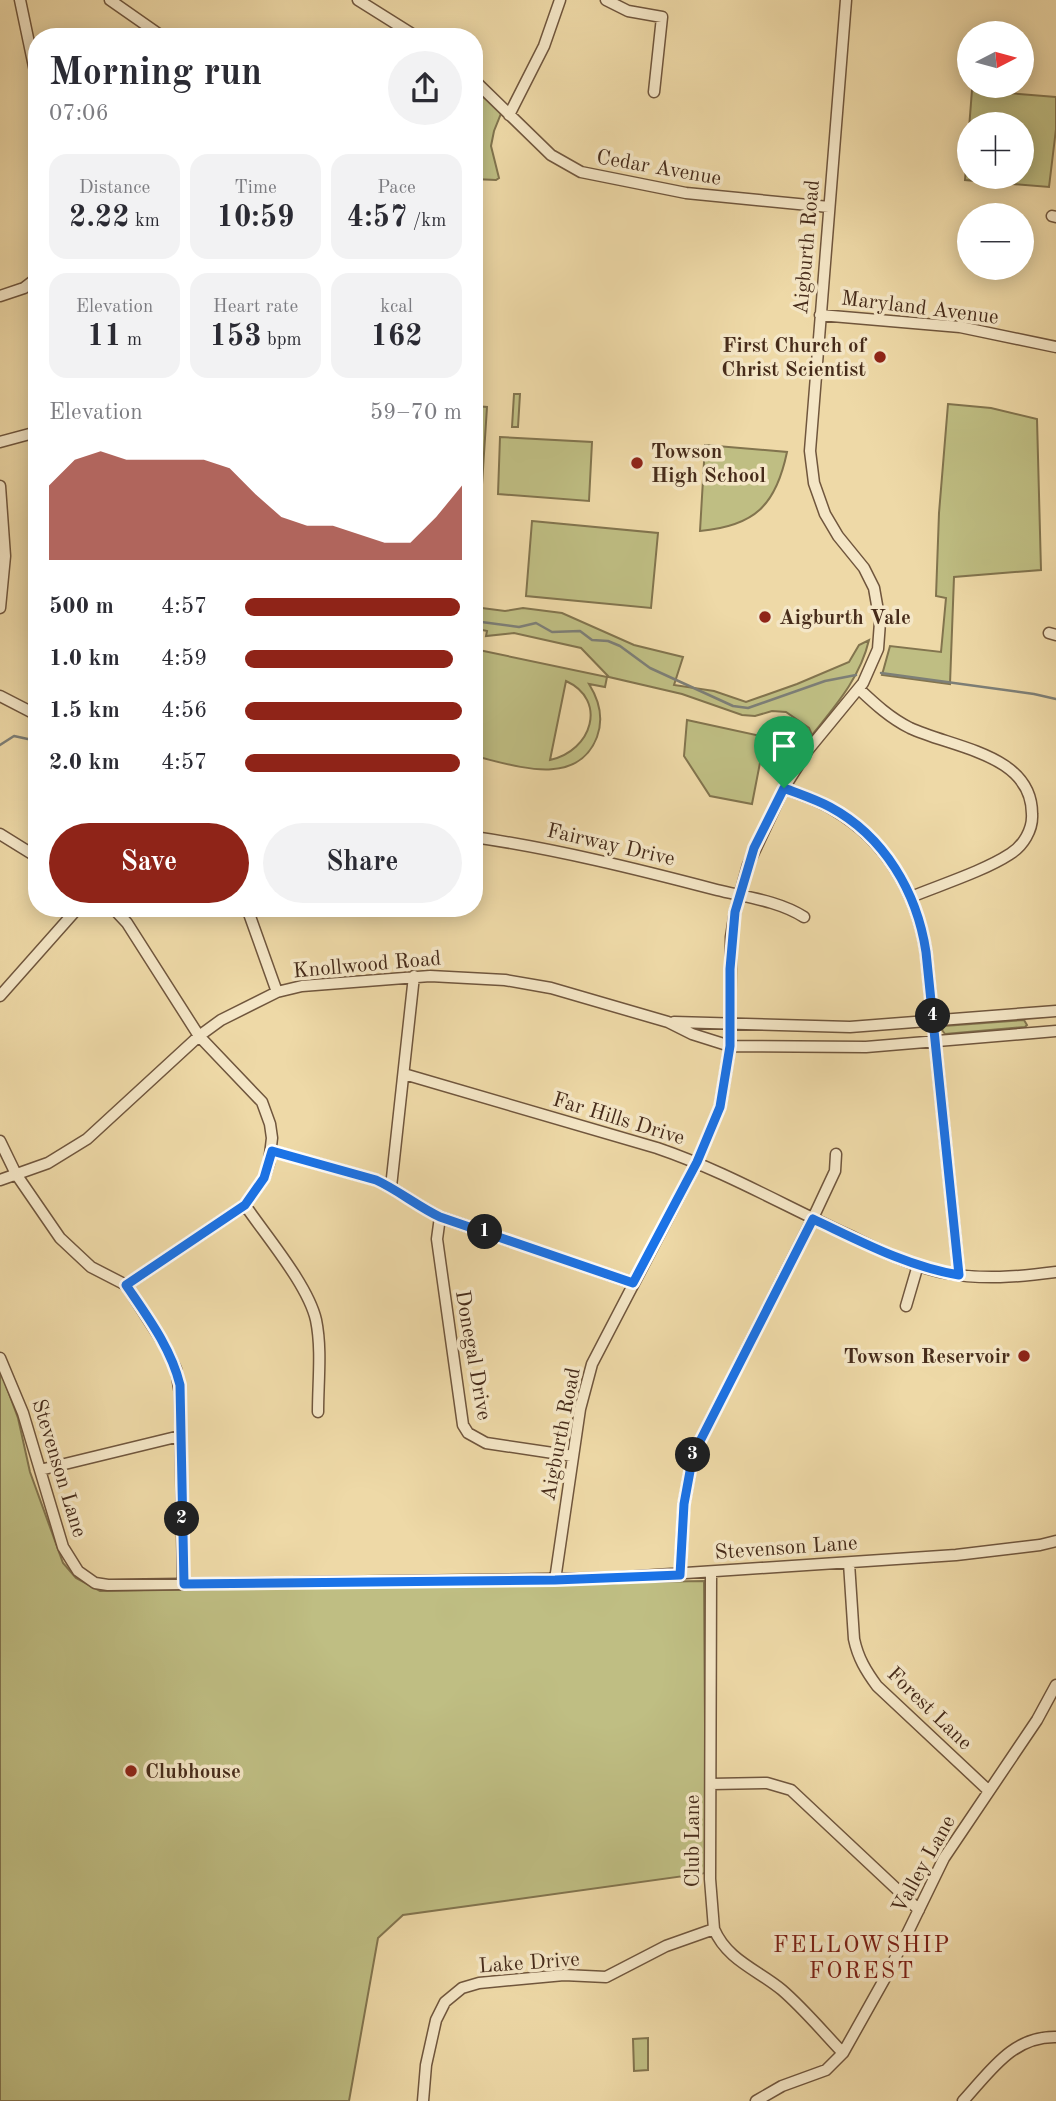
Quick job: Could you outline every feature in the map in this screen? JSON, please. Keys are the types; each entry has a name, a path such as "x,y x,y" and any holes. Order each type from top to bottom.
{"street":[{"path":"20,0 28,38"},
{"path":"110,0 149,28"},
{"path":"358,0 403,28"},
{"path":"509,115 548,38 560,0"},
{"path":"606,0 628,11 662,18 654,92"},
{"name":"Aigburth Road","path":"555,1580 580,1409 589,1371 697,1162 720,1107 730,1046 731,937 739,895 754,848 784,788 808,750 859,689 878,649 880,613 872,581 829,521 814,483 810,441 846,0"},
{"name":"Cedar Avenue","path":"483,89 551,155 581,172 686,193 829,207"},
{"path":"0,296 28,285"},
{"name":"Maryland Avenue","path":"820,316 960,327 1056,347"},
{"path":"0,442 28,434"},
{"path":"0,486 5,556 0,608"},
{"path":"859,689 885,712 911,728 1009,768 1026,785 1030,795 1031,826 1027,836 1010,854 911,897"},
{"path":"0,696 28,710"},
{"path":"784,788 833,809 865,832 887,857 911,897 924,937 959,1275"},
{"path":"0,834 28,851"},
{"name":"Fairway Drive","path":"483,839 567,853 739,895 782,906 804,918"},
{"path":"0,996 70,917"},
{"path":"121,917 199,1036 262,1102 270,1124 272,1151 264,1178 245,1205 126,1285"},
{"path":"250,917 276,992"},
{"path":"391,1187 414,976"},
{"name":"Knollwood Road","path":"0,1180 57,1158 87,1139 199,1036 236,1011 276,992 302,986 414,976 460,976 530,984 668,1022 692,1034 730,1046 838,1048 1056,1031"},
{"name":"Knollwood Road","path":"668,1022 850,1027 1056,1011"},
{"name":"Far Hills Drive","path":"404,1074 697,1162 887,1254 918,1265 959,1275 1004,1278 1056,1272"},
{"path":"0,1141 16,1174 48,1223 81,1260 126,1285 176,1369 180,1385 184,1584"},
{"path":"272,1151 376,1180 440,1217 633,1283"},
{"path":"680,1575 684,1504 693,1455 813,1219 835,1171 836,1154"},
{"path":"245,1205 293,1275 314,1313 318,1335 318,1412"},
{"name":"Donegal Drive","path":"440,1217 437,1239 463,1425 468,1433 486,1443 573,1456"},
{"path":"906,1306 918,1265"},
{"name":"Stevenson Lane","path":"0,1358 23,1413 63,1547 78,1571 95,1583 107,1586 555,1580 680,1575 956,1555 1056,1541"},
{"path":"40,1470 180,1436"},
{"name":"Forest Lane","path":"849,1563 854,1639 867,1673 877,1686 989,1791"},
{"name":"Club Lane","path":"711,1572 710,1879 714,1929"},
{"name":"Valley Lane","path":"756,2101 782,2086 826,2070 843,2053 889,1971 944,1858 1037,1720 1056,1685"},
{"path":"711,1784 767,1783 791,1790 919,1910"},
{"path":"714,1929 717,1937 736,1958 784,1992 843,2053"},
{"name":"Lake Drive","path":"423,2101 426,2065 436,2020 445,2002 462,1988 479,1983 564,1975 606,1977 666,1946 714,1929"},
{"path":"963,2101 1014,2049 1038,2037 1056,2037"}],"shaded area":[{"path":"483,97 502,111 491,146 499,178 483,179"},
{"path":"1056,97 1056,129 1049,187 1034,186 1034,112 970,112 971,98"},
{"path":"514,394 520,394 518,427 512,427"},
{"path":"948,404 991,408 1037,419 1041,570 954,577 950,684 882,675 890,646 941,652 946,598 936,596 939,513"},
{"path":"483,407 487,407 483,469"},
{"path":"500,437 592,442 589,501 498,494"},
{"path":"705,445 787,452 777,486 760,510 735,524 700,531"},
{"path":"532,521 658,533 651,608 526,596"},
{"path":"483,608 505,611 523,608 562,613 634,645 683,657 674,685 714,691 746,702 849,662 859,645 869,640 853,679 812,735 809,728 786,712 742,715 682,694 609,677 581,648 514,633 486,636 487,631 483,630"},
{"path":"483,651 607,677 605,687 589,684 599,709 600,723 597,737 588,753 575,763 560,768 525,768 483,758","holes":["566,681 579,689 587,700 590,724 585,736 576,747 550,760"]},
{"path":"687,720 765,737 752,804 710,796 684,756"},
{"path":"1024,1020 1027,1025 1025,1027 945,1034 942,1030 944,1026"},
{"path":"0,1369 18,1418 30,1472 63,1563 76,1578 100,1591 704,1581 706,1873 403,1915 378,1938 349,2101 0,2101"},
{"path":"648,2038 648,2070 634,2071 633,2039"}],"waterway":[{"path":"483,622 519,627 536,623 552,632 580,631 592,640 608,641 620,646 650,668 733,706 748,708 825,681 856,675"},
{"path":"881,673 1056,699"},
{"path":"0,745 14,736 28,739"}],"place":[{"name":"First Church of Christ Scientist","path":"880,357"},
{"name":"Towson High School","path":"637,463"},
{"name":"Aigburth Vale","path":"765,617"},
{"name":"Towson Reservoir","path":"1024,1356"},
{"name":"Clubhouse","path":"131,1771"}],"district":[{"name":"FELLOWSHIP FOREST","path":"862,1957"}],"route":[{"path":"784,788 833,809 865,832 893,866 916,910 926,952 959,1275 930,1269 887,1254 813,1219 767,1304 693,1455 684,1504 680,1575 555,1580 184,1584 180,1385 164,1344 126,1285 245,1205 264,1178 272,1151 376,1180 440,1217 633,1283 709,1138 720,1107 730,1046 731,937 735,912 754,848 784,788"}]}
